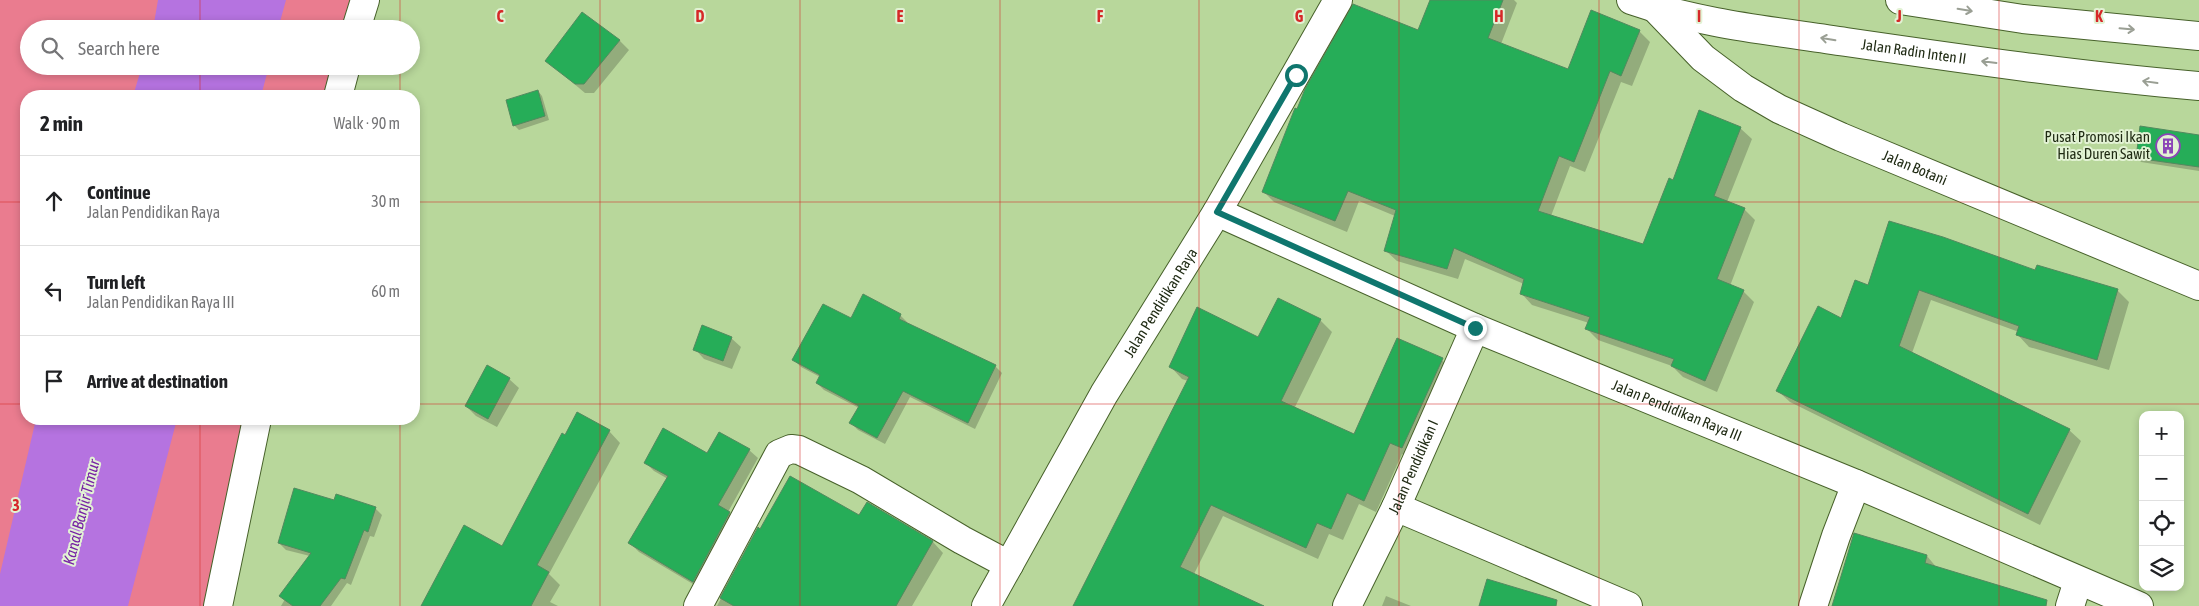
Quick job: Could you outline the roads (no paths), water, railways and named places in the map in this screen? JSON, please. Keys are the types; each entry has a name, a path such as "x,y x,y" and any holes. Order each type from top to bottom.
{"street":[{"path":"359,20 365,0"},
{"name":"Jalan Pendidikan Raya","path":"986,606 1104,394 1217,212 1338,0"},
{"path":"1900,0 2023,19 2199,36"},
{"name":"Jalan Radin Inten II","path":"1643,4 1731,24 1954,58 2199,86"},
{"name":"Jalan Botani","path":"1643,4 1703,58 1742,88 1779,109 1841,137 2199,286"},
{"path":"340,90 344,75"},
{"name":"Jalan Pendidikan Raya III","path":"1217,212 1475,328 1856,484 2074,594 2139,606"},
{"name":"Jalan Pendidikan I","path":"1347,606 1396,507 1475,328"},
{"path":"218,606 256,425"},
{"path":"698,606 779,454 791,449 799,450 861,480 962,540 1009,565"},
{"path":"1814,606 1836,536 1856,484"},
{"path":"1396,507 1594,599 1628,606"}],"water":[{"path":"158,0 286,0 280,20 155,20"},
{"path":"139,75 267,75 263,90 135,90"},
{"name":"Kanal Banjir Timur","path":"35,425 175,425 128,606 0,606 0,574"}],"place":[{"name":"Pusat Promosi Ikan Hias Duren Sawit","path":"2168,146"}]}
